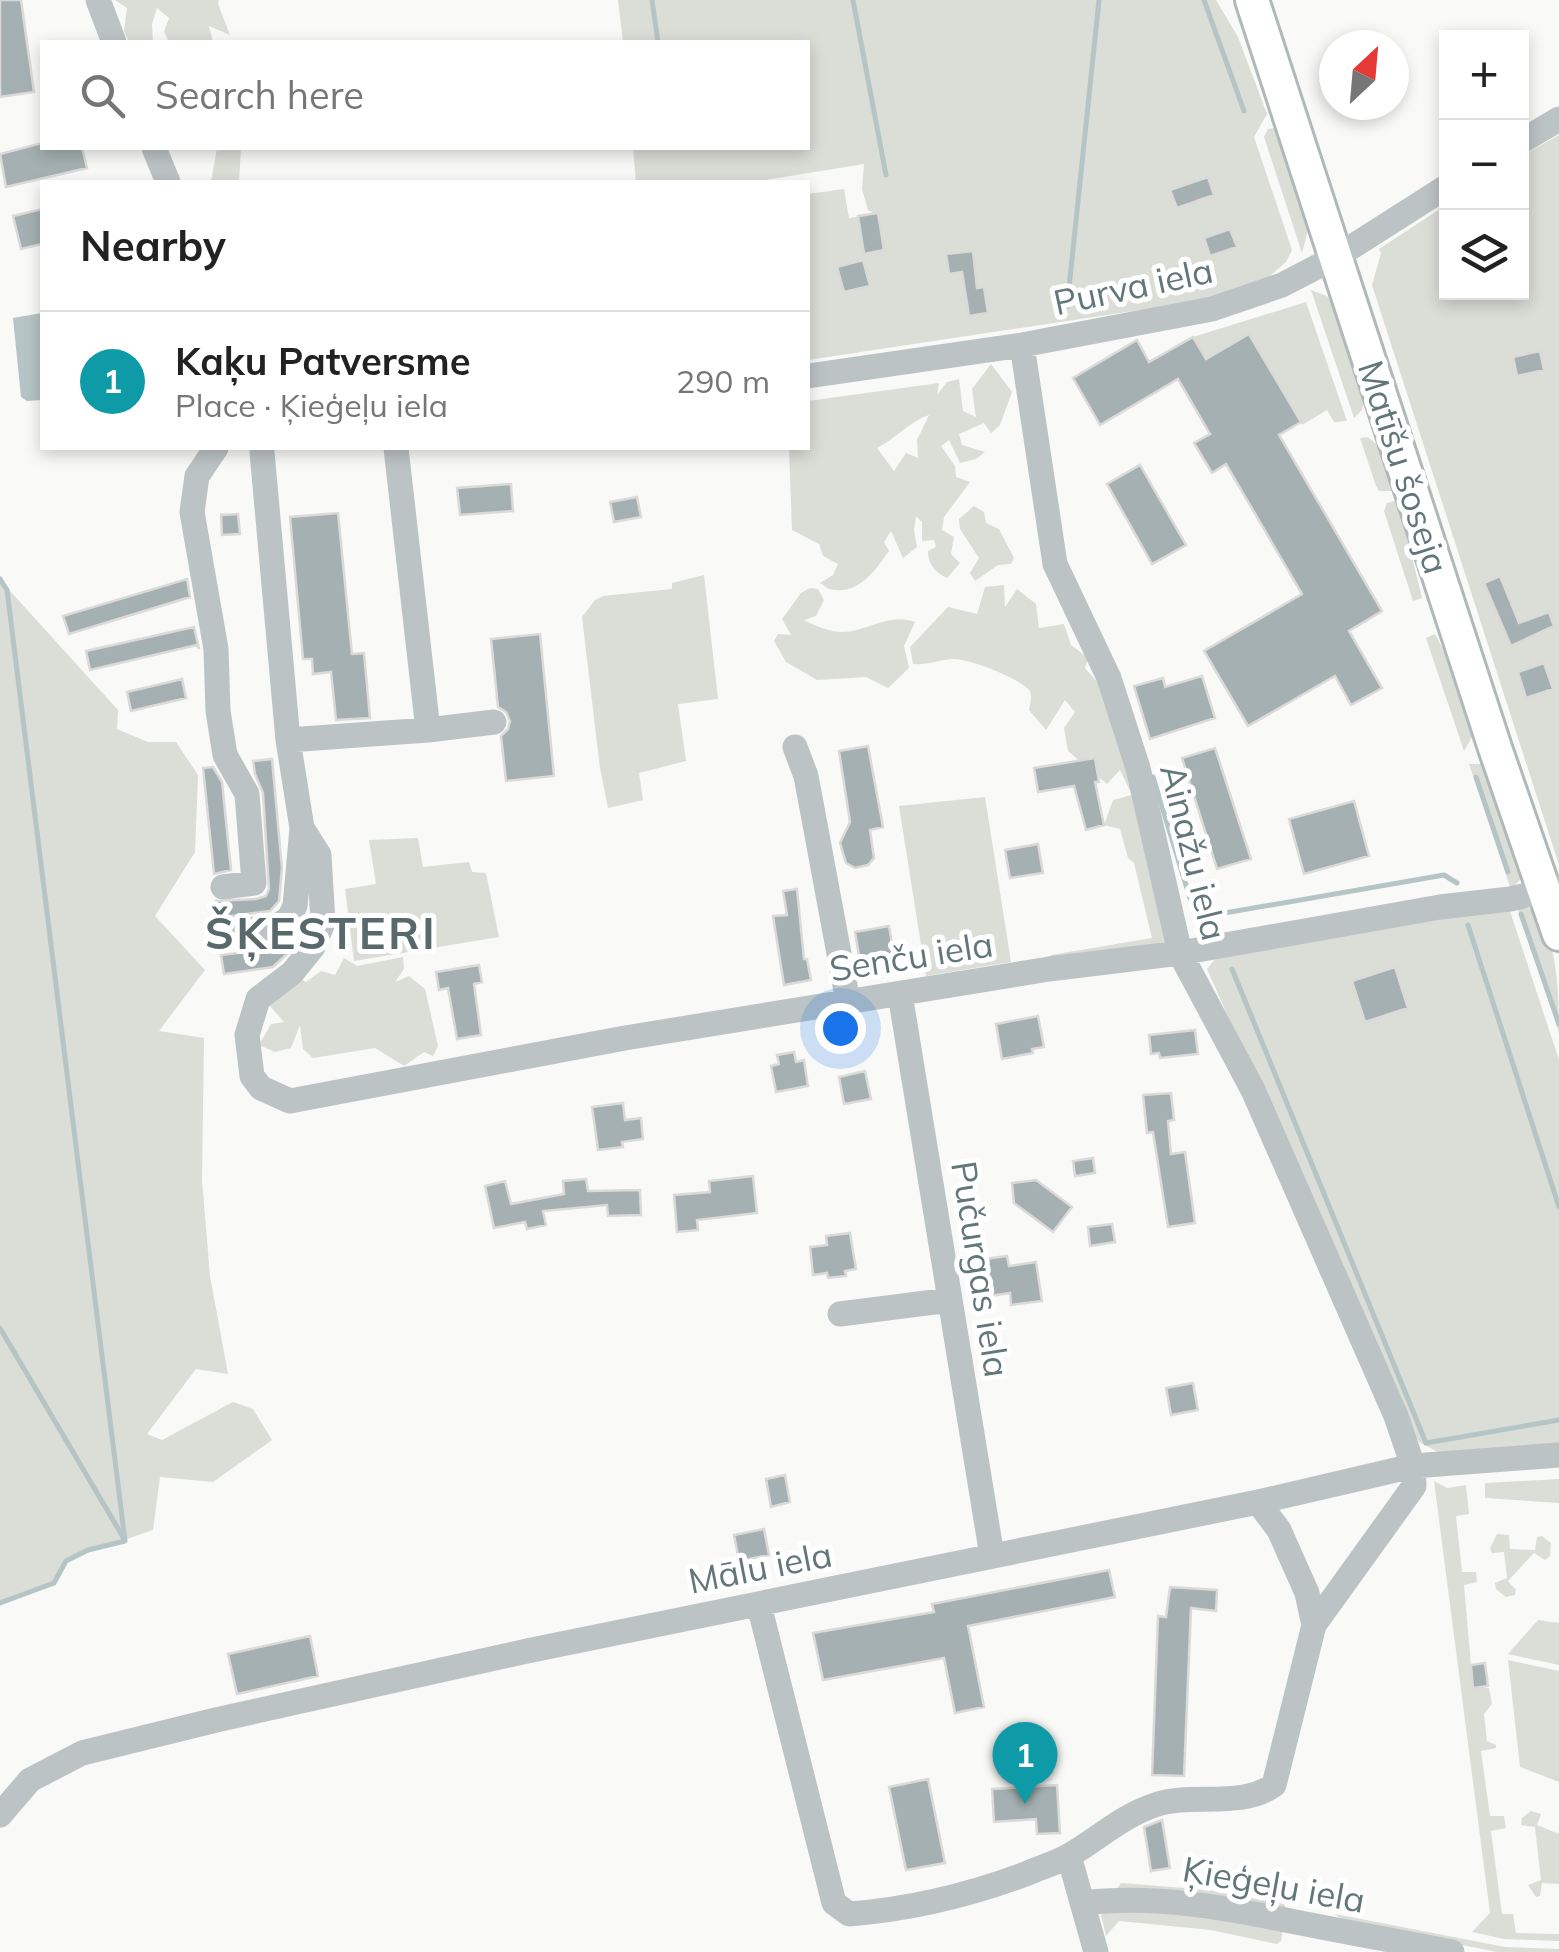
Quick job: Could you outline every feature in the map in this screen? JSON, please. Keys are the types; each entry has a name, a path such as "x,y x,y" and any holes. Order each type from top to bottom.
{"main road":[{"name":"Matīšu šoseja","path":"1252,0 1552,889 1559,934"}],"street":[{"path":"98,0 113,40"},
{"path":"1529,137 1559,119"},
{"path":"155,150 167,180"},
{"name":"Purva iela","path":"810,376 1022,345 1212,308 1282,285 1336,258 1439,192"},
{"name":"Ainažu iela","path":"1022,345 1054,564 1109,678 1138,768 1180,952 1253,1090 1396,1416 1413,1466"},
{"path":"215,450 198,476 192,512 216,649 218,711 225,754 247,794 254,883 223,887"},
{"path":"226,932 276,927 289,918 295,906 302,828 288,740 263,450"},
{"path":"396,450 428,730"},
{"path":"288,740 494,722"},
{"path":"795,747 806,776 848,1002"},
{"name":"Senču iela","path":"302,828 320,854 323,923 314,947 292,973 258,999 247,1035 252,1076 260,1088 290,1101 625,1038 1049,969 1180,952 1552,889"},
{"name":"Pučurgas iela","path":"900,994 992,1556"},
{"path":"840,1314 950,1300"},
{"name":"Mālu iela","path":"0,1815 30,1780 82,1753 526,1651 1258,1502 1413,1466 1559,1455"},
{"path":"758,1605 834,1903 850,1914 928,1903 986,1889 1069,1856 1114,1822 1158,1803 1230,1798 1264,1792 1274,1785 1314,1625 1414,1486 1413,1466"},
{"path":"1258,1502 1278,1530 1308,1593 1314,1625"},
{"path":"1069,1856 1096,1952"},
{"name":"Ķieģeļu iela","path":"1082,1903 1167,1900 1224,1907 1452,1952"}],"shaded area":[{"path":"115,0 219,0 230,35 209,26 212,40 168,40 164,32 169,18 157,8 153,40 128,40 124,31 127,8"},
{"path":"618,0 1216,0 1238,37 1267,114 1254,137 1292,250 1286,262 1269,277 1206,300 810,360 810,194 844,189 849,218 875,214 868,210 862,189 864,164 764,180 636,180 633,150 810,150 810,40 623,40"},
{"path":"1276,128 1309,226 1302,253 1264,137 1268,129"},
{"path":"1559,135 1559,865 1372,285 1379,249 1439,210 1439,300 1529,300 1529,152"},
{"path":"217,150 241,150 239,180 211,180"},
{"path":"1311,290 1327,296 1337,310 1365,394 1362,410 1354,418"},
{"path":"1306,302 1347,421 1334,422 1327,410 1302,425 1249,334 1206,359 1193,337"},
{"path":"40,313 40,400 21,397 13,318"},
{"path":"991,364 1012,392 1000,425 991,433 984,423 959,434 962,445 985,452 960,463 949,440 941,446 955,466 956,477 970,482 944,517 942,530 954,537 951,554 960,563 947,578 929,560 928,551 936,547 934,540 922,541 922,522 916,516 917,547 903,558 891,531 884,542 889,551 857,586 839,590 820,583 833,575 838,564 823,556 819,544 792,530 789,450 810,450 810,401 939,383 937,395 947,382 959,379 963,411 976,417 972,389","holes":["929,415 917,440 918,458 906,453 894,471 877,448"]},
{"path":"1368,437 1381,448 1395,491 1379,491 1376,486 1360,438"},
{"path":"1398,500 1422,598 1413,601 1384,511 1387,503"},
{"path":"974,506 984,512 986,523 999,529 1014,558 1011,564 998,565 975,581 970,573 979,558 960,529 959,519"},
{"path":"704,575 718,699 678,704 686,761 639,773 643,800 608,808 582,617 603,596 672,589 672,583"},
{"path":"0,580 118,710 117,729 148,742 176,742 198,775 195,852 155,916 205,970 159,1031 204,1038 202,1180 210,1276 228,1374 196,1369 147,1434 162,1440 233,1402 253,1409 272,1440 213,1482 160,1477 153,1530 66,1560 54,1583 0,1603"},
{"path":"1004,585 1005,607 1017,589 1036,604 1039,628 1064,624 1071,645 1088,658 1085,668 1105,691 1178,928 1158,967 1041,979 1051,955 1152,938 1134,863 1128,858 1120,829 1104,825 1113,800 1132,795 1120,770 1107,784 1068,751 1064,728 1075,712 1065,700 1046,730 1029,710 1029,690 1013,679 959,660 913,664 910,647 948,607 977,614 985,587"},
{"path":"818,589 824,600 816,616 804,620 823,628 843,632 896,619 915,622 904,646 909,668 888,688 866,677 817,680 786,662 774,641 778,634 791,635 782,619 801,593"},
{"path":"1435,634 1458,678 1475,732 1464,751 1426,638"},
{"path":"1469,764 1482,764 1490,769 1524,875 1511,890"},
{"path":"985,797 1011,962 926,976 899,806"},
{"path":"418,838 423,867 469,862 472,872 486,873 499,937 354,961 345,889 376,884 369,840"},
{"path":"1525,906 1545,928 1551,944 1559,1033 1517,907"},
{"path":"1509,908 1559,1060 1559,1444 1440,1453 1419,1442 1411,1431 1207,969 1227,953"},
{"path":"403,957 404,969 395,982 409,976 425,989 438,1046 433,1056 424,1052 404,1066 375,1048 313,1058 303,1049 300,1025 291,1048 275,1052 259,1045 271,1024 284,1022 270,1006 279,989 298,977 306,982 321,971 335,975 344,958 357,966"},
{"path":"1559,1479 1559,1503 1485,1498 1485,1483"},
{"path":"1434,1481 1447,1488 1466,1485 1469,1514 1456,1516 1462,1572 1476,1572 1477,1582 1464,1585 1473,1688 1489,1688 1492,1704 1484,1714 1487,1741 1496,1748 1481,1751 1490,1816 1504,1816 1506,1828 1491,1831 1502,1914 1513,1914 1516,1933 1559,1934 1559,1941 1504,1939 1472,1932 1490,1913"},
{"path":"1497,1534 1509,1535 1510,1549 1535,1550 1537,1537 1542,1536 1551,1543 1550,1556 1545,1560 1534,1553 1508,1581 1516,1590 1515,1595 1506,1597 1495,1583 1507,1578 1504,1552 1492,1553 1490,1548"},
{"path":"1538,1620 1559,1623 1559,1665 1508,1654"},
{"path":"1508,1660 1559,1671 1559,1782 1520,1767"},
{"path":"1531,1811 1541,1814 1537,1825 1559,1834 1559,1884 1542,1883 1540,1896 1536,1897 1528,1885 1541,1880 1535,1827 1521,1825 1522,1818"},
{"path":"1121,1883 1210,1890 1284,1904 1287,1910 1117,1889"},
{"path":"1109,1909 1159,1909 1283,1929 1277,1944 1211,1930 1119,1921 1106,1936 1101,1915"},
{"path":"1335,1914 1505,1947 1559,1952 1497,1952 1343,1921"}],"building":[{"path":"0,0 21,0 34,92 0,97"},
{"path":"40,144 40,150 82,150 87,168 6,187 0,154"},
{"path":"1208,177 1214,195 1177,208 1170,190"},
{"path":"40,209 40,244 21,249 13,216"},
{"path":"878,213 884,250 864,254 858,216"},
{"path":"1230,229 1237,247 1210,256 1204,238"},
{"path":"973,251 977,288 984,287 988,313 969,316 962,272 949,274 946,254"},
{"path":"863,260 870,286 844,292 837,267"},
{"path":"1249,334 1301,422 1279,435 1382,611 1349,631 1382,688 1351,705 1335,676 1248,726 1204,651 1302,594 1226,464 1212,473 1194,443 1210,434 1178,379 1100,425 1073,378 1137,340 1149,362 1193,337 1206,359"},
{"path":"1540,351 1544,370 1517,376 1513,357"},
{"path":"1140,465 1186,545 1152,564 1107,484"},
{"path":"511,484 513,511 460,515 457,488"},
{"path":"637,497 641,517 614,522 610,502"},
{"path":"338,513 352,654 364,653 370,718 336,720 331,672 313,674 312,659 303,659 290,517"},
{"path":"238,514 240,534 222,535 221,515"},
{"path":"1500,576 1519,623 1549,612 1554,626 1511,646 1484,583"},
{"path":"187,579 190,597 69,634 63,616"},
{"path":"194,627 199,649 197,645 90,670 86,651"},
{"path":"540,634 554,776 506,781 501,736 510,721 498,707 491,639"},
{"path":"1544,663 1553,689 1526,698 1518,672"},
{"path":"1202,676 1215,718 1150,739 1134,686 1163,678 1165,687"},
{"path":"182,679 186,698 131,711 127,692"},
{"path":"868,746 883,827 870,830 874,858 868,865 855,868 846,863 840,843 850,822 839,751"},
{"path":"1215,748 1251,859 1217,869 1182,758"},
{"path":"1095,758 1099,782 1095,782 1104,825 1086,830 1074,786 1038,792 1034,768"},
{"path":"272,759 282,868 279,901 270,911 217,918 216,901 256,899 266,896 269,889 263,793 253,761"},
{"path":"213,767 222,782 231,870 214,874 203,768"},
{"path":"1354,801 1369,856 1304,874 1289,819"},
{"path":"1038,844 1043,873 1010,878 1005,850"},
{"path":"797,889 804,959 811,980 784,985 773,916 787,915 783,891"},
{"path":"889,926 895,962 861,968 855,932"},
{"path":"286,947 287,954 273,967 224,974 221,955"},
{"path":"479,965 482,982 474,984 481,1035 457,1039 448,988 439,990 436,972"},
{"path":"1395,967 1408,1008 1365,1022 1352,981"},
{"path":"1038,1016 1044,1047 1002,1059 996,1024"},
{"path":"1195,1030 1198,1054 1160,1058 1159,1053 1151,1054 1149,1035"},
{"path":"794,1052 796,1062 804,1060 808,1086 776,1092 771,1066 779,1064 777,1055"},
{"path":"865,1071 871,1099 844,1104 839,1077"},
{"path":"1171,1093 1171,1154 1185,1152 1195,1223 1168,1227 1153,1132 1147,1133 1143,1095"},
{"path":"623,1103 625,1120 641,1118 643,1139 622,1142 623,1147 598,1150 592,1107"},
{"path":"1093,1158 1095,1173 1075,1176 1073,1161"},
{"path":"753,1176 757,1213 697,1220 698,1230 677,1232 674,1195 710,1192 709,1181"},
{"path":"586,1179 588,1191 640,1190 641,1215 608,1216 607,1205 543,1211 546,1225 527,1229 525,1222 494,1228 485,1186 505,1181 511,1204 564,1194 563,1181"},
{"path":"1036,1180 1072,1207 1053,1232 1014,1203 1012,1183"},
{"path":"1112,1224 1115,1242 1090,1246 1088,1227"},
{"path":"850,1233 856,1269 845,1271 846,1276 813,1275 810,1247 827,1245 826,1236"},
{"path":"1007,1256 1009,1266 1036,1262 1042,1301 1011,1305 1010,1293 989,1296 984,1259"},
{"path":"1193,1383 1198,1410 1171,1415 1166,1388"},
{"path":"785,1475 790,1502 771,1507 766,1479"},
{"path":"764,1529 769,1555 739,1561 734,1535"},
{"path":"1109,1570 1115,1597 968,1626 984,1707 955,1713 944,1658 823,1680 813,1633 934,1612 932,1604"},
{"path":"1170,1587 1217,1590 1216,1611 1191,1608 1184,1776 1152,1775 1158,1616 1166,1617"},
{"path":"310,1636 318,1676 237,1694 228,1654"},
{"path":"1485,1663 1488,1686 1473,1688 1471,1665"},
{"path":"928,1779 945,1863 906,1870 889,1787"},
{"path":"1057,1785 1060,1833 1037,1834 1036,1819 994,1822 992,1789"},
{"path":"1162,1820 1170,1868 1151,1871 1144,1827"}],"waterway":[{"path":"652,0 658,40"},
{"path":"853,0 886,175"},
{"path":"1067,307 1099,0"},
{"path":"1204,0 1244,111"},
{"path":"0,579 7,590 125,1541"},
{"path":"1153,777 1196,918 1444,875 1457,883"},
{"path":"1476,777 1508,872"},
{"path":"1521,914 1559,1024"},
{"path":"1468,925 1559,1207"},
{"path":"1232,969 1426,1443 1559,1420"},
{"path":"0,1328 123,1537"},
{"path":"0,1603 54,1583 66,1561 88,1550 125,1541"}],"place":[{"name":"Kaķu Patversme","path":"1025,1804"}],"district":[{"name":"ŠĶESTERI","path":"321,932"}]}
